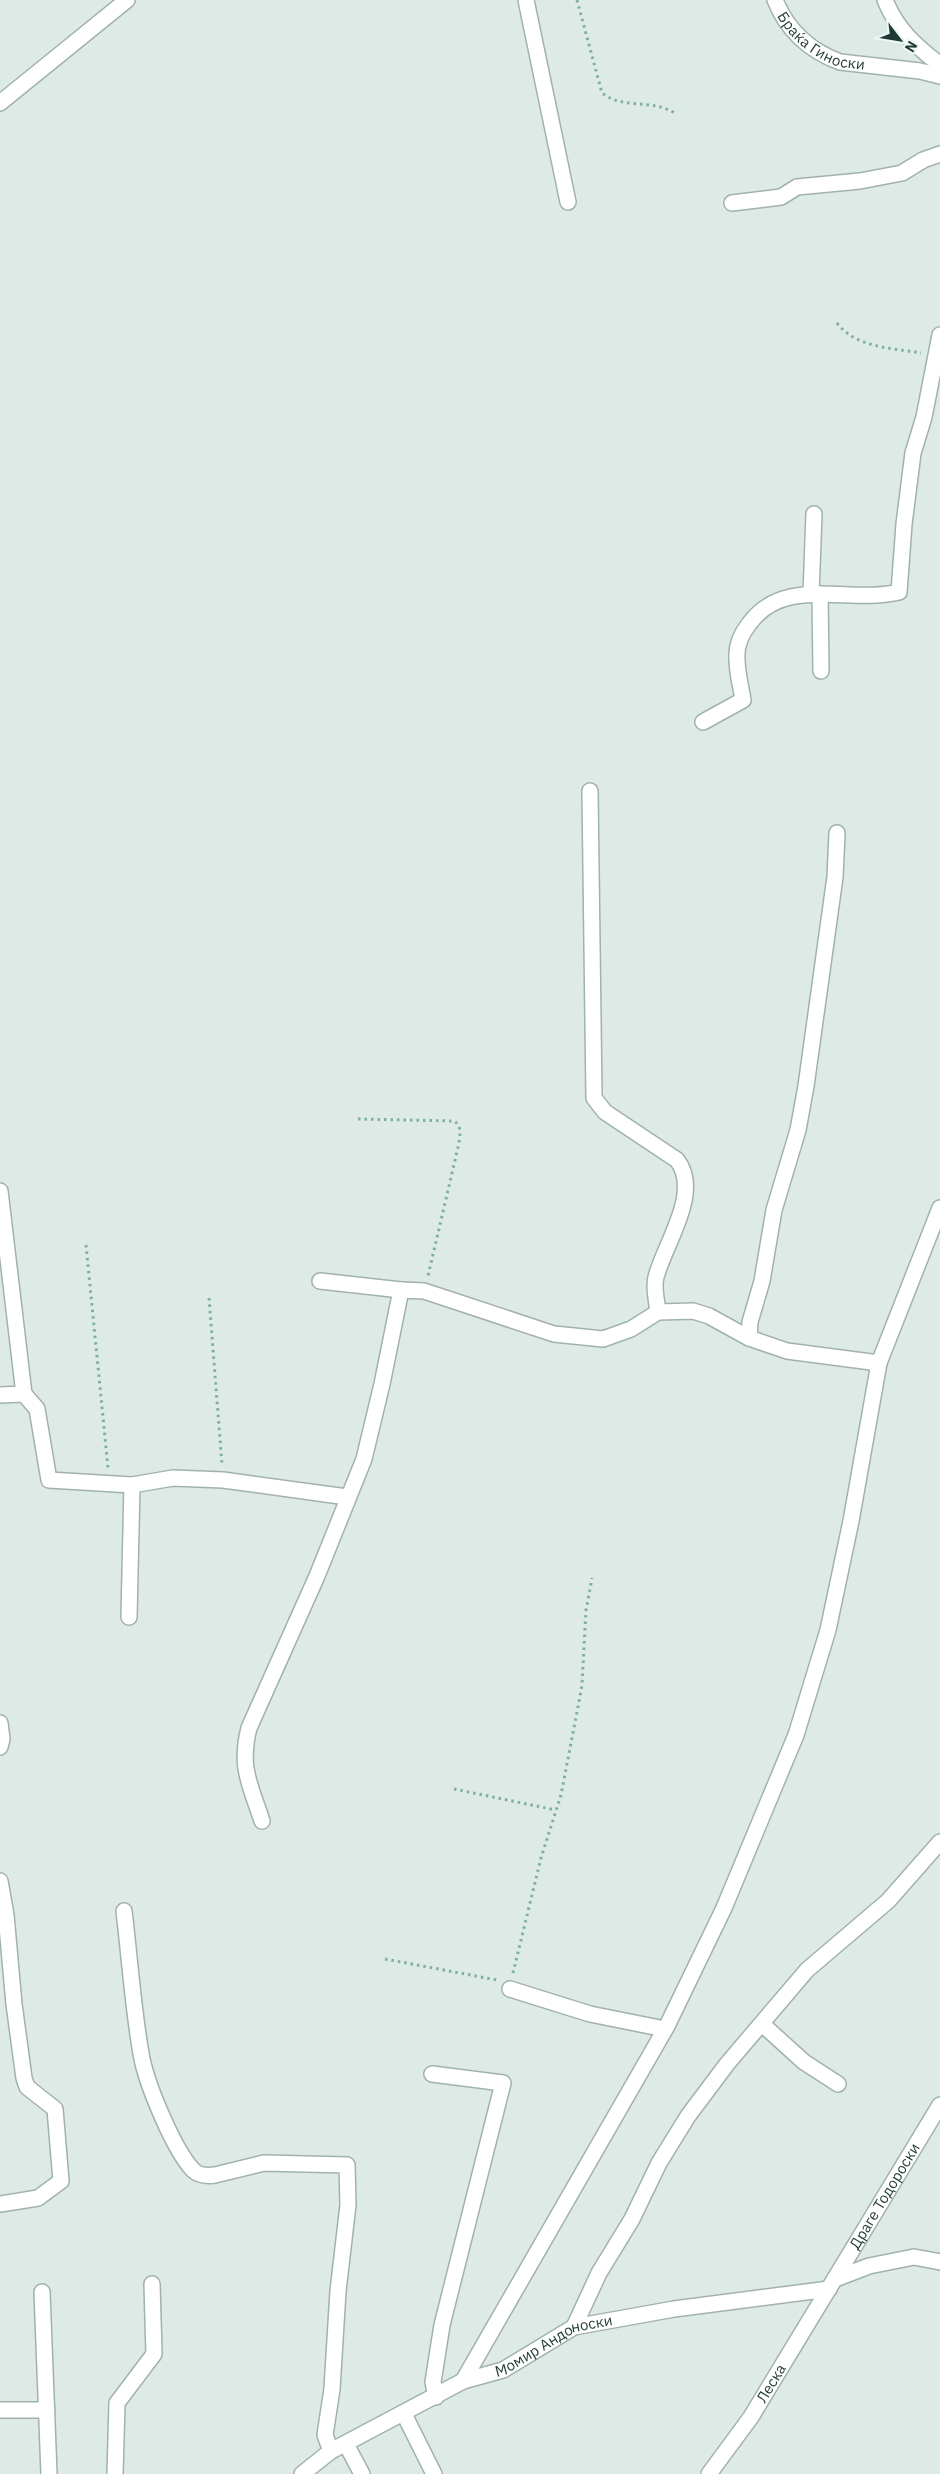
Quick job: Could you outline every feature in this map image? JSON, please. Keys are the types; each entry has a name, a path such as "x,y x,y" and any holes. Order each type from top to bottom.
{"street":[{"path":"0,103 127,0"},
{"path":"526,0 568,202"},
{"name":"Браќа Гиноски","path":"775,0 790,28 804,41 828,58 849,64 920,71 940,76"},
{"path":"885,0 892,18 908,39 940,65"},
{"path":"732,202 781,197 797,187 860,181 902,172 923,160 940,154"},
{"path":"703,722 744,700 736,658 738,643 753,619 775,600 815,594 870,596 899,592 904,524 913,453 924,417 940,335"},
{"path":"814,514 815,594 821,671"},
{"path":"590,791 594,1098 605,1112 677,1160 684,1169 686,1183 685,1200 655,1279 658,1312"},
{"path":"748,1338 750,1322 762,1282 774,1210 798,1130 806,1086 835,877 837,832"},
{"path":"0,1191 24,1394 37,1409 49,1480 132,1485 173,1478 223,1480 347,1498"},
{"path":"464,2381 665,2029 724,1908 796,1735 828,1630 851,1521 879,1363 940,1208"},
{"path":"320,1281 424,1292 554,1334 603,1339 630,1329 658,1312 693,1311 709,1316 748,1338 787,1351 879,1363"},
{"path":"262,1821 244,1766 245,1745 249,1728 317,1576 364,1459 382,1384 401,1290"},
{"path":"0,1395 24,1394"},
{"path":"129,1617 132,1485"},
{"path":"0,1723 2,1739 0,1747"},
{"path":"574,2327 599,2273 632,2218 660,2163 688,2116 727,2064 807,1970 888,1900 940,1842"},
{"path":"0,1881 6,1915 14,2004 24,2078 27,2087 55,2109 61,2180 38,2198 0,2204"},
{"path":"124,1911 142,2060 156,2100 182,2153 194,2171 206,2176 264,2163 347,2165 348,2205 338,2291 332,2389 325,2435 331,2451"},
{"path":"510,1989 590,2014 665,2029"},
{"path":"762,2024 792,2052 838,2084"},
{"path":"432,2074 503,2083 442,2325 433,2382 436,2397"},
{"name":"Драге Тодороски","path":"832,2284 940,2105"},
{"name":"Момир Андоноски","path":"302,2474 331,2451 464,2381 502,2370 574,2327 832,2284 869,2266 914,2257 940,2262"},
{"path":"115,2474 117,2402 154,2354 152,2284"},
{"name":"Леска","path":"709,2474 752,2417 832,2284"},
{"path":"42,2292 49,2474"},
{"path":"0,2410 47,2410"},
{"path":"404,2414 434,2474"},
{"path":"346,2444 362,2474"}],"path":[{"path":"577,0 602,93 618,102 655,104 665,107 676,114"},
{"path":"837,323 845,334 858,341 936,356"},
{"path":"358,1119 454,1121 458,1124 461,1131 424,1292"},
{"path":"86,1245 109,1484"},
{"path":"209,1298 223,1480"},
{"path":"385,1959 494,1978 510,1989 541,1858 556,1810 582,1685 586,1610 592,1578"},
{"path":"454,1789 556,1810"}]}
